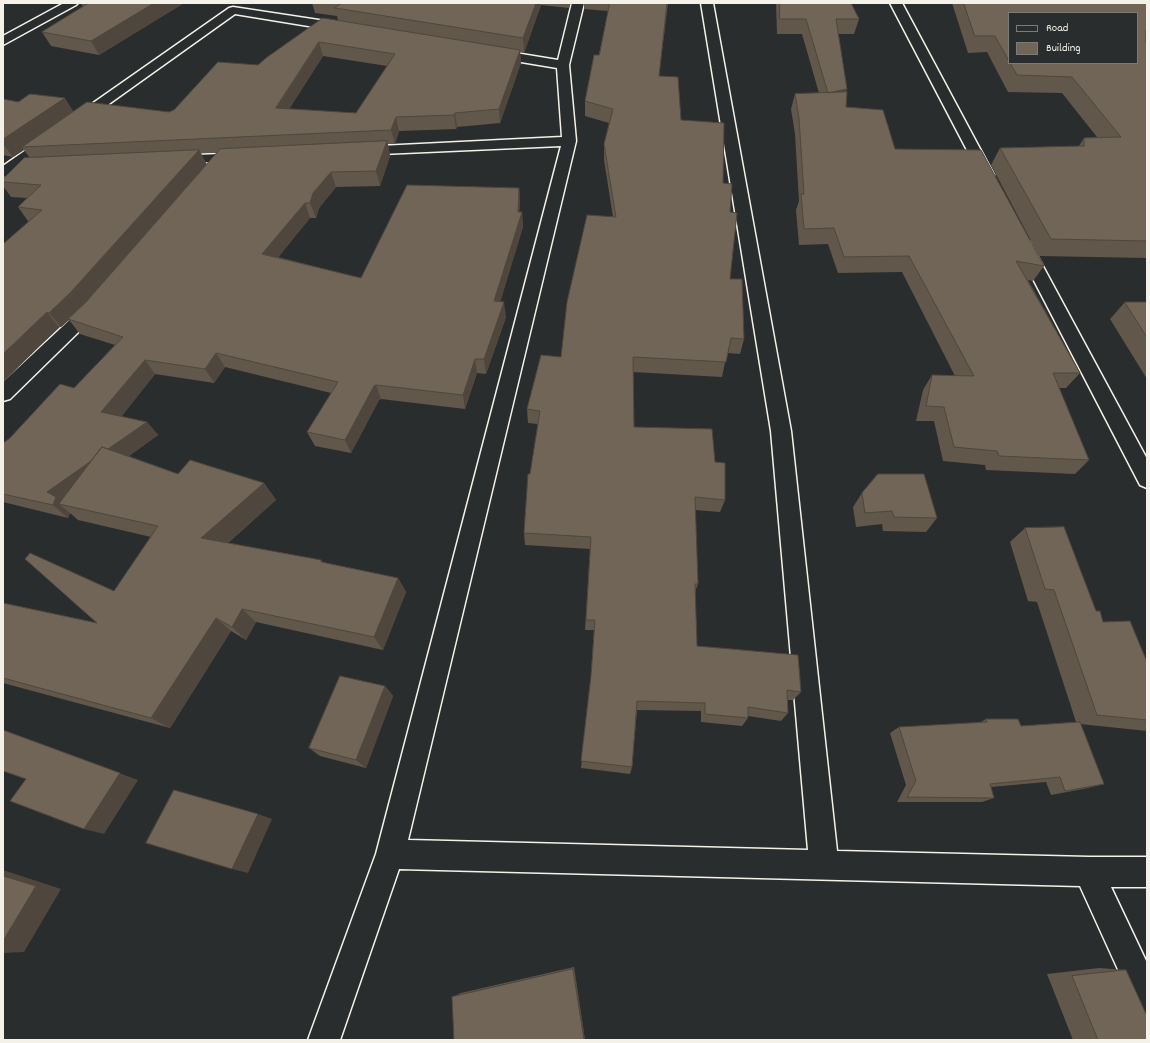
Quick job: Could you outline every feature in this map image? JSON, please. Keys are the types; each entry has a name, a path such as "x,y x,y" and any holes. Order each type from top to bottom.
{"street":[{"path":"3,41 72,3"},
{"path":"324,1040 390,854 569,141 563,65 578,3"},
{"path":"707,3 781,431 824,865"},
{"path":"896,3 995,192"},
{"path":"6,171 233,10 357,30"},
{"path":"475,50 563,65"},
{"path":"348,152 569,141"},
{"path":"159,161 254,156"},
{"path":"207,176 222,158"},
{"path":"6,171 32,168"},
{"path":"1018,234 1147,479"},
{"path":"3,394 90,312 105,294"},
{"path":"390,854 1089,872 1147,872"},
{"path":"1089,872 1147,998"}],"building":[{"path":"89,3 154,3 91,41 42,32"},
{"path":"342,3 536,3 523,38 335,8"},
{"path":"610,3 667,3 659,76 678,77 681,120 724,123 723,183 732,184 730,212 737,213 730,279 742,279 744,339 731,338 726,362 633,357 634,427 712,429 715,462 725,463 725,500 695,497 698,584 695,584 697,646 798,655 801,692 787,690 788,713 748,707 748,718 705,714 705,703 637,701 632,767 581,761 591,676 595,620 586,620 591,537 524,533 528,474 530,474 540,411 527,409 541,355 561,357 567,302 587,215 616,217 604,144 613,109 585,101 594,55 599,55"},
{"path":"780,3 851,3 859,19 836,19 847,89 828,93 806,19 780,19"},
{"path":"964,3 1147,3 1147,241 1051,239 1000,148 1084,146 1084,138 1121,137 1072,77 1017,75 1011,64 1138,64 1138,12 1008,12 1008,59 995,36 975,36"},
{"path":"323,18 520,50 499,109 455,113 454,115 396,117 391,130 22,147 87,102 169,112 174,110 218,62 258,65","holes":["319,42 395,54 356,113 276,108"]},
{"path":"847,92 846,107 883,110 895,149 981,150 1044,266 1016,261 1080,373 1053,373 1089,460 999,456 997,451 954,447 944,407 926,406 932,375 974,376 909,256 844,257 834,228 804,229 801,194 804,194 799,118 795,94"},
{"path":"30,94 65,98 3,139 3,99 18,102"},
{"path":"387,141 376,171 331,172 313,193 310,203 305,203 262,254 361,278 407,185 519,188 518,212 522,212 494,301 504,302 484,359 475,359 463,395 376,385 374,386 345,440 307,432 338,382 216,353 205,369 145,360 101,412 147,422 108,449 102,447 91,461 47,492 56,497 53,505 3,494 3,443 9,439 60,384 74,388 123,337 68,319 86,302 220,149"},
{"path":"199,150 71,292 49,313 47,312 3,354 3,244 42,210 18,207 41,185 3,182 3,179 24,158"},
{"path":"1125,302 1147,302 1147,337"},
{"path":"102,447 178,474 190,460 264,483 201,538 321,560 321,562 398,578 374,637 242,609 232,627 216,618 151,718 3,678 3,603 97,623 25,559 30,553 114,591 158,526 59,504"},
{"path":"878,474 924,474 937,518 894,517 892,511 865,513 862,493"},
{"path":"1064,527 1096,611 1100,611 1103,622 1130,621 1147,662 1147,720 1097,715 1054,590 1045,589 1025,528"},
{"path":"340,676 385,686 356,760 309,748"},
{"path":"986,719 1018,719 1021,726 1080,722 1104,784 1065,791 1060,777 990,784 994,798 907,797 916,781 899,727 987,722"},
{"path":"3,730 120,773 84,829 10,801 26,779 3,771"},
{"path":"174,790 258,814 232,869 146,843"},
{"path":"3,876 36,886 3,941"},
{"path":"573,969 584,1040 454,1040 452,997"},
{"path":"1126,970 1147,1016 1147,1040 1098,1040 1072,976"}]}
